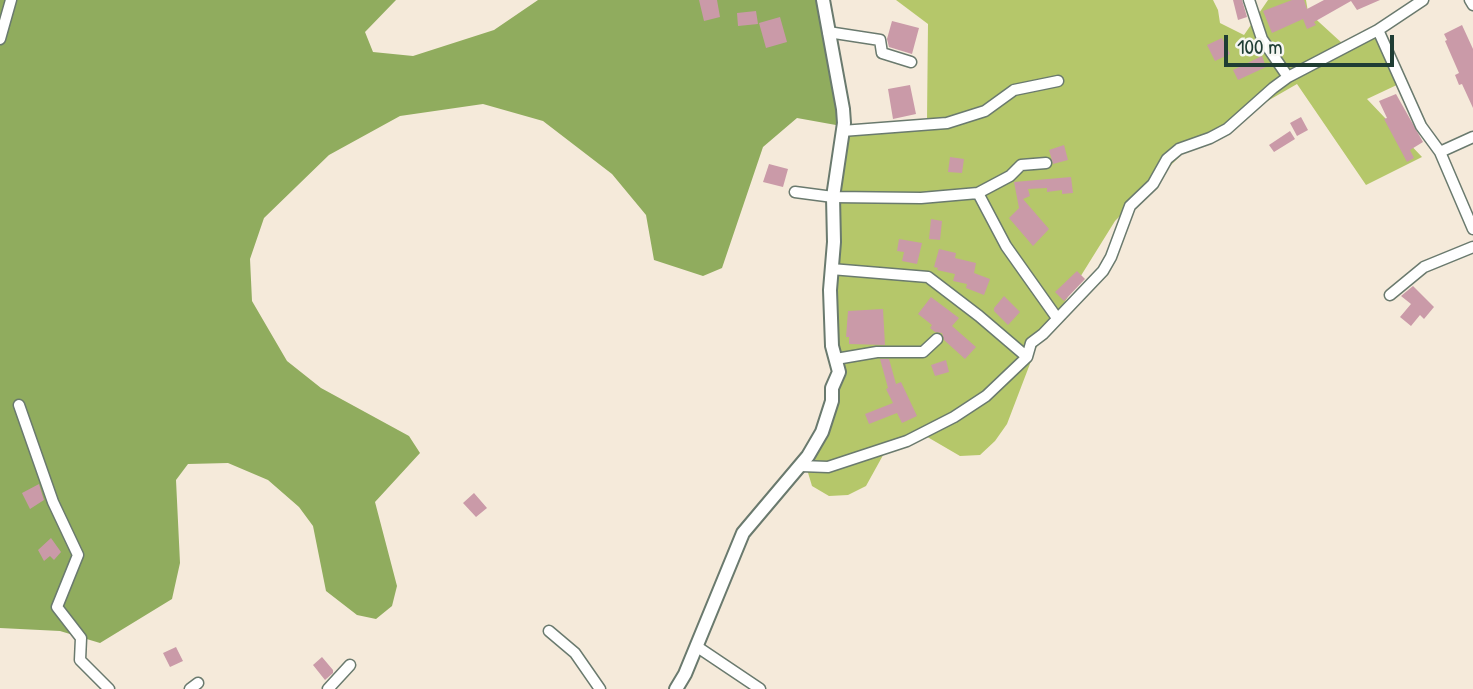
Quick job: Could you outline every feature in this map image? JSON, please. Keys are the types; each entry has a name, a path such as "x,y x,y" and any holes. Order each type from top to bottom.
{"street":[{"path":"0,39 12,0"},
{"path":"676,689 743,533 801,466 821,432 832,401 832,388 839,372 832,346 831,269 834,242 833,197 843,109 823,0"},
{"path":"1249,0 1262,39 1288,77"},
{"path":"801,466 828,467 907,441 954,417 986,396 1027,357 1031,343 1103,271 1130,206 1153,184 1167,159 1179,149 1227,129 1288,77 1378,30 1423,0"},
{"path":"1470,0 1473,5"},
{"path":"1378,30 1421,126 1440,152 1473,229"},
{"path":"828,32 880,40 882,53 911,62"},
{"path":"842,131 947,123 985,111 1014,90 1058,81"},
{"path":"1440,152 1473,137"},
{"path":"796,192 833,197 921,198 978,193 1010,176 1021,165 1046,163"},
{"path":"978,193 1006,246 1057,318"},
{"path":"1390,295 1424,267 1473,247"},
{"path":"831,269 928,277 1027,357"},
{"path":"836,359 877,352 923,352 937,339"},
{"path":"19,405 53,502 78,555 57,607 81,638 80,660 109,689"},
{"path":"549,631 575,653 600,689"},
{"path":"696,646 760,689"},
{"path":"328,689 350,665"}],"green space":[{"path":"0,0 396,0 365,32 373,52 413,56 494,30 538,0 827,0 849,110 847,127 797,118 763,147 722,268 703,276 654,260 646,215 612,174 543,121 483,104 400,116 329,155 264,218 250,259 252,301 287,361 321,388 409,436 420,453 375,502 397,586 392,606 376,619 357,615 326,591 313,526 299,507 268,480 228,463 188,464 176,480 180,563 172,599 100,643 60,631 0,628"},
{"path":"896,0 1213,0 1220,23 1244,35 1268,0 1306,0 1308,12 1343,44 1365,30 1373,30 1401,83 1367,99 1422,157 1366,185 1297,84 1191,145 1115,221 1036,348 1007,424 995,441 980,455 960,456 924,435 905,436 887,448 866,486 848,495 829,496 812,486 806,466 830,392 833,354 829,243 847,127 927,120 928,24"}],"building":[{"path":"699,0 717,0 720,17 704,21"},
{"path":"1233,0 1242,0 1247,17 1238,20"},
{"path":"1292,0 1304,0 1307,9 1324,0 1380,0 1357,10 1351,1 1314,22 1316,25 1307,29 1303,19 1272,33 1263,11"},
{"path":"756,11 758,24 738,26 737,13"},
{"path":"780,17 787,42 766,48 759,23"},
{"path":"892,21 919,28 912,54 889,47 887,39"},
{"path":"1462,25 1473,49 1473,108 1455,75 1459,73 1444,34"},
{"path":"1222,38 1230,54 1215,61 1207,45"},
{"path":"1262,56 1266,67 1238,80 1233,70"},
{"path":"910,85 916,114 893,119 888,89"},
{"path":"1396,94 1423,142 1410,150 1414,158 1407,162 1384,119 1387,118 1379,101"},
{"path":"1301,117 1308,130 1297,136 1290,123"},
{"path":"1290,131 1295,139 1274,152 1269,145"},
{"path":"1064,145 1068,160 1053,164 1049,150"},
{"path":"950,157 964,159 962,173 948,172"},
{"path":"769,164 788,169 783,187 763,182"},
{"path":"1071,177 1073,193 1062,194 1062,190 1047,192 1047,188 1028,189 1030,196 1023,199 1049,229 1033,246 1009,218 1019,208 1014,182"},
{"path":"931,219 942,221 940,240 929,239"},
{"path":"899,239 922,243 917,264 902,261 904,252 897,251"},
{"path":"939,249 956,253 955,258 976,263 974,273 990,279 984,295 966,288 967,284 953,281 955,274 934,267"},
{"path":"1077,271 1085,279 1064,301 1055,292"},
{"path":"1413,286 1434,307 1424,319 1420,315 1411,326 1400,317 1411,304 1401,296"},
{"path":"1004,296 1020,312 1008,325 994,311"},
{"path":"931,297 959,318 952,326 976,347 965,359 944,340 942,333 935,332 930,328 932,325 918,314"},
{"path":"883,309 885,345 849,344 849,337 846,337 848,311"},
{"path":"880,359 889,359 896,384 901,382 917,416 902,423 897,413 869,424 865,414 893,403 886,389 888,388"},
{"path":"946,360 949,372 935,376 931,365"},
{"path":"39,484 44,500 30,509 22,493"},
{"path":"474,493 487,508 476,517 463,503"},
{"path":"51,538 61,552 54,560 50,556 44,561 38,550"},
{"path":"176,647 183,661 170,667 163,653"},
{"path":"322,657 333,670 325,680 313,665"}]}
